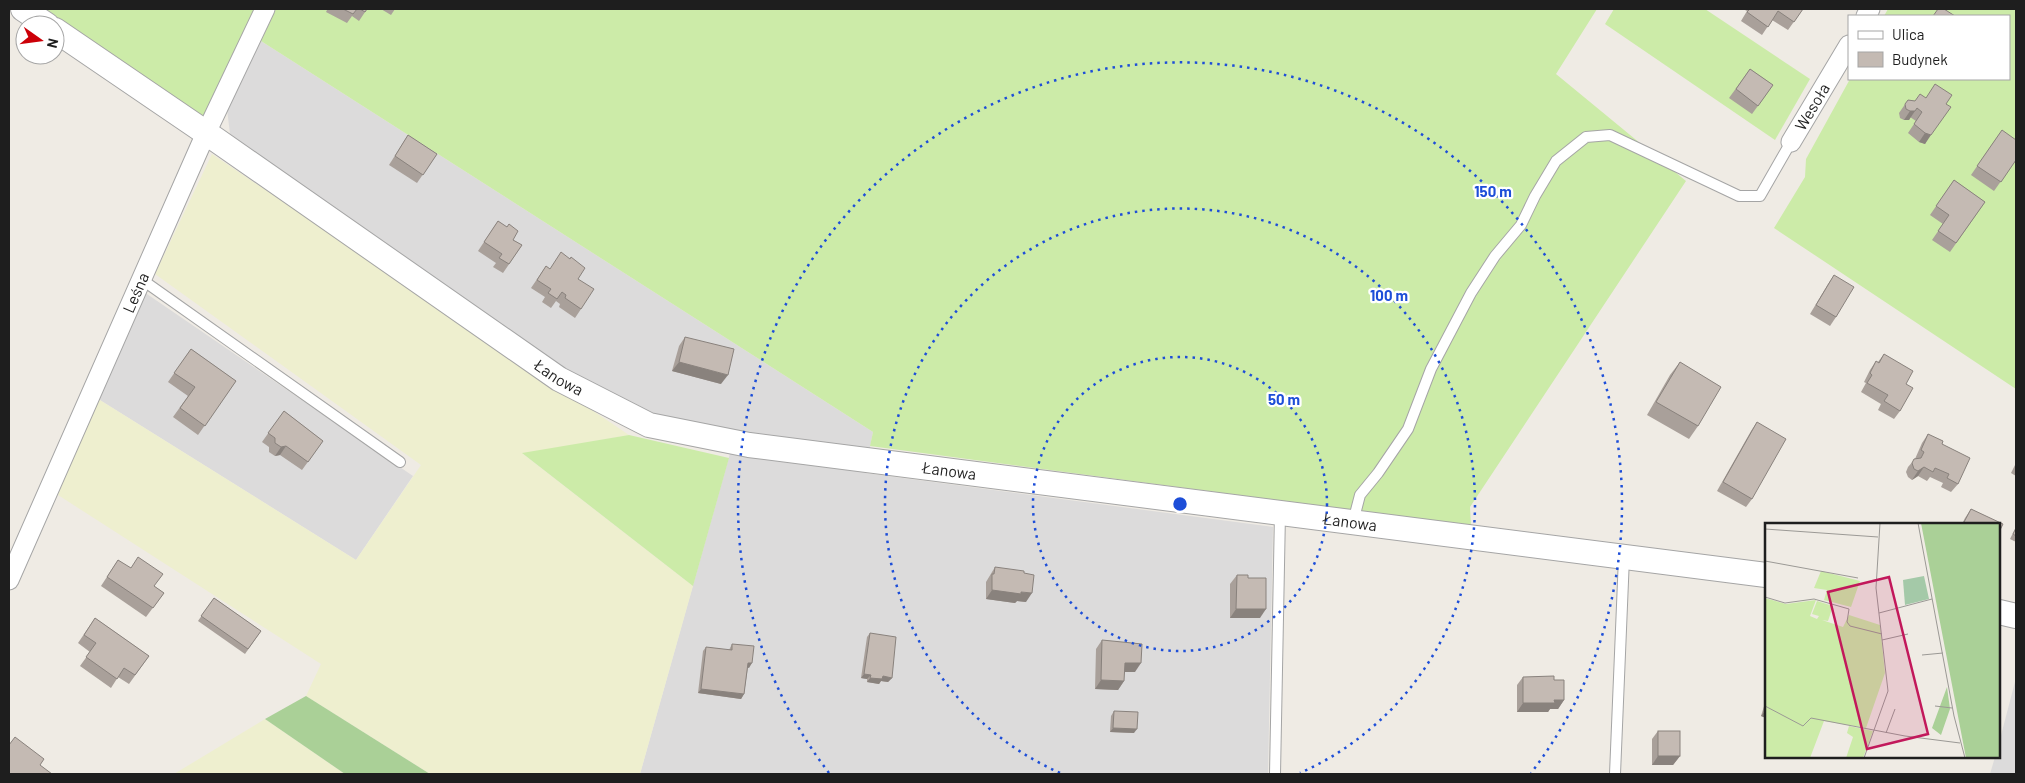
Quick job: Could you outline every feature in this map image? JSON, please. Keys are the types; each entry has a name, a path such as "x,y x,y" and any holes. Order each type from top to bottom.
{"street":[{"name":"Leśna","path":"9,580 141,279 211,136 265,9"},
{"name":"Łanowa","path":"65,37 211,136 559,379 648,425 749,445 1765,575"},
{"name":"Wesoła","path":"1791,142 1848,47"},
{"path":"2000,612 2016,616"}],"lane":[{"path":"1353,522 1360,495 1378,473 1408,429 1431,369 1471,293 1495,256 1522,225 1535,196 1556,161 1586,137 1610,135 1739,196 1760,196 1791,142"},
{"path":"141,279 400,462"},
{"path":"1275,774 1280,513"},
{"path":"1615,774 1624,557"}],"shaded area":[{"path":"261,41 873,432 865,473 1273,527 1268,774 640,774 736,432 648,413 562,373 230,134 227,109"},
{"path":"144,292 413,476 356,560 95,397"},
{"path":"2016,678 2016,774 1990,774 1995,758 2000,758 2000,739"}],"green space":[{"path":"43,9 257,9 204,118 65,24 65,15 52,15"},
{"path":"276,9 1597,9 1556,74 1686,181 1470,507 1471,526 870,446 873,432 261,41"},
{"path":"1614,9 1705,9 1810,79 1775,140 1605,24"},
{"path":"1888,9 2016,9 2016,389 1774,228 1805,177 1806,159 1849,80 2010,80 2010,15 1885,15"},
{"path":"212,154 629,435 523,454 693,586 640,774 430,774 306,696 321,664 58,495 95,397 356,560 421,465 155,274"},
{"path":"629,435 729,458 693,586 522,453"},
{"path":"306,696 430,774 345,774 265,719"},
{"path":"265,719 345,774 174,774"}],"building":[{"path":"343,9 357,9 353,14"},
{"path":"1750,9 1803,9 1794,22 1778,11 1768,27 1747,12"},
{"path":"1938,9 1944,9 1953,15 1934,15"},
{"path":"1750,69 1773,85 1758,106 1736,89"},
{"path":"1935,84 1952,95 1946,104 1951,107 1931,135 1925,133 1914,124 1922,112 1917,108 1915,111 1910,111 1906,109 1905,104 1908,100 1915,101 1920,94 1926,98"},
{"path":"2002,130 2016,140 2016,160 2001,182 1977,166"},
{"path":"408,135 437,154 423,175 395,156"},
{"path":"1954,180 1985,202 1956,243 1938,231 1949,215 1936,206"},
{"path":"498,221 507,227 509,224 518,231 513,240 522,245 509,264 499,258 502,254 484,242"},
{"path":"561,252 585,268 578,279 594,289 581,309 565,298 566,295 562,292 557,299 548,293 551,289 537,280 546,266 550,269"},
{"path":"1834,275 1854,287 1836,317 1816,305"},
{"path":"685,337 734,349 728,375 679,362"},
{"path":"191,349 236,381 205,426 180,408 195,387 174,373"},
{"path":"1884,354 1913,371 1906,384 1913,388 1900,411 1884,401 1888,395 1867,383 1872,375 1870,373 1876,361 1879,363"},
{"path":"1680,362 1721,387 1698,426 1656,402"},
{"path":"284,411 323,441 308,462 286,446 281,447 275,443 275,438 268,433"},
{"path":"1757,422 1786,439 1752,499 1723,482"},
{"path":"1928,434 1943,441 1942,444 1970,458 1958,484 1947,478 1949,474 1935,468 1933,472 1924,467 1918,471 1914,469 1912,463 1914,459 1921,458 1924,452 1921,450"},
{"path":"1971,509 2003,524 2000,530 2000,523 1964,523"},
{"path":"138,557 163,574 154,586 164,593 153,608 107,577 118,560 131,568"},
{"path":"995,567 1024,571 1024,573 1034,575 1032,593 1021,592 1021,594 992,590 992,574 994,574"},
{"path":"1237,575 1248,575 1248,578 1266,578 1266,609 1236,609"},
{"path":"214,598 261,631 248,649 201,616"},
{"path":"95,618 149,656 135,675 124,668 117,679 86,657 96,643 84,635"},
{"path":"870,633 896,637 892,678 883,676 882,679 870,678 871,675 864,674"},
{"path":"1102,640 1142,644 1141,663 1125,663 1124,681 1101,680"},
{"path":"732,644 754,646 752,663 748,663 744,694 701,689 706,647 732,650"},
{"path":"1554,676 1554,680 1564,680 1564,700 1554,700 1555,703 1523,703 1523,677"},
{"path":"1114,711 1138,712 1137,729 1113,728"},
{"path":"1658,731 1680,731 1680,756 1658,756"},
{"path":"15,737 44,759 40,765 52,774 9,774 9,745"}]}
